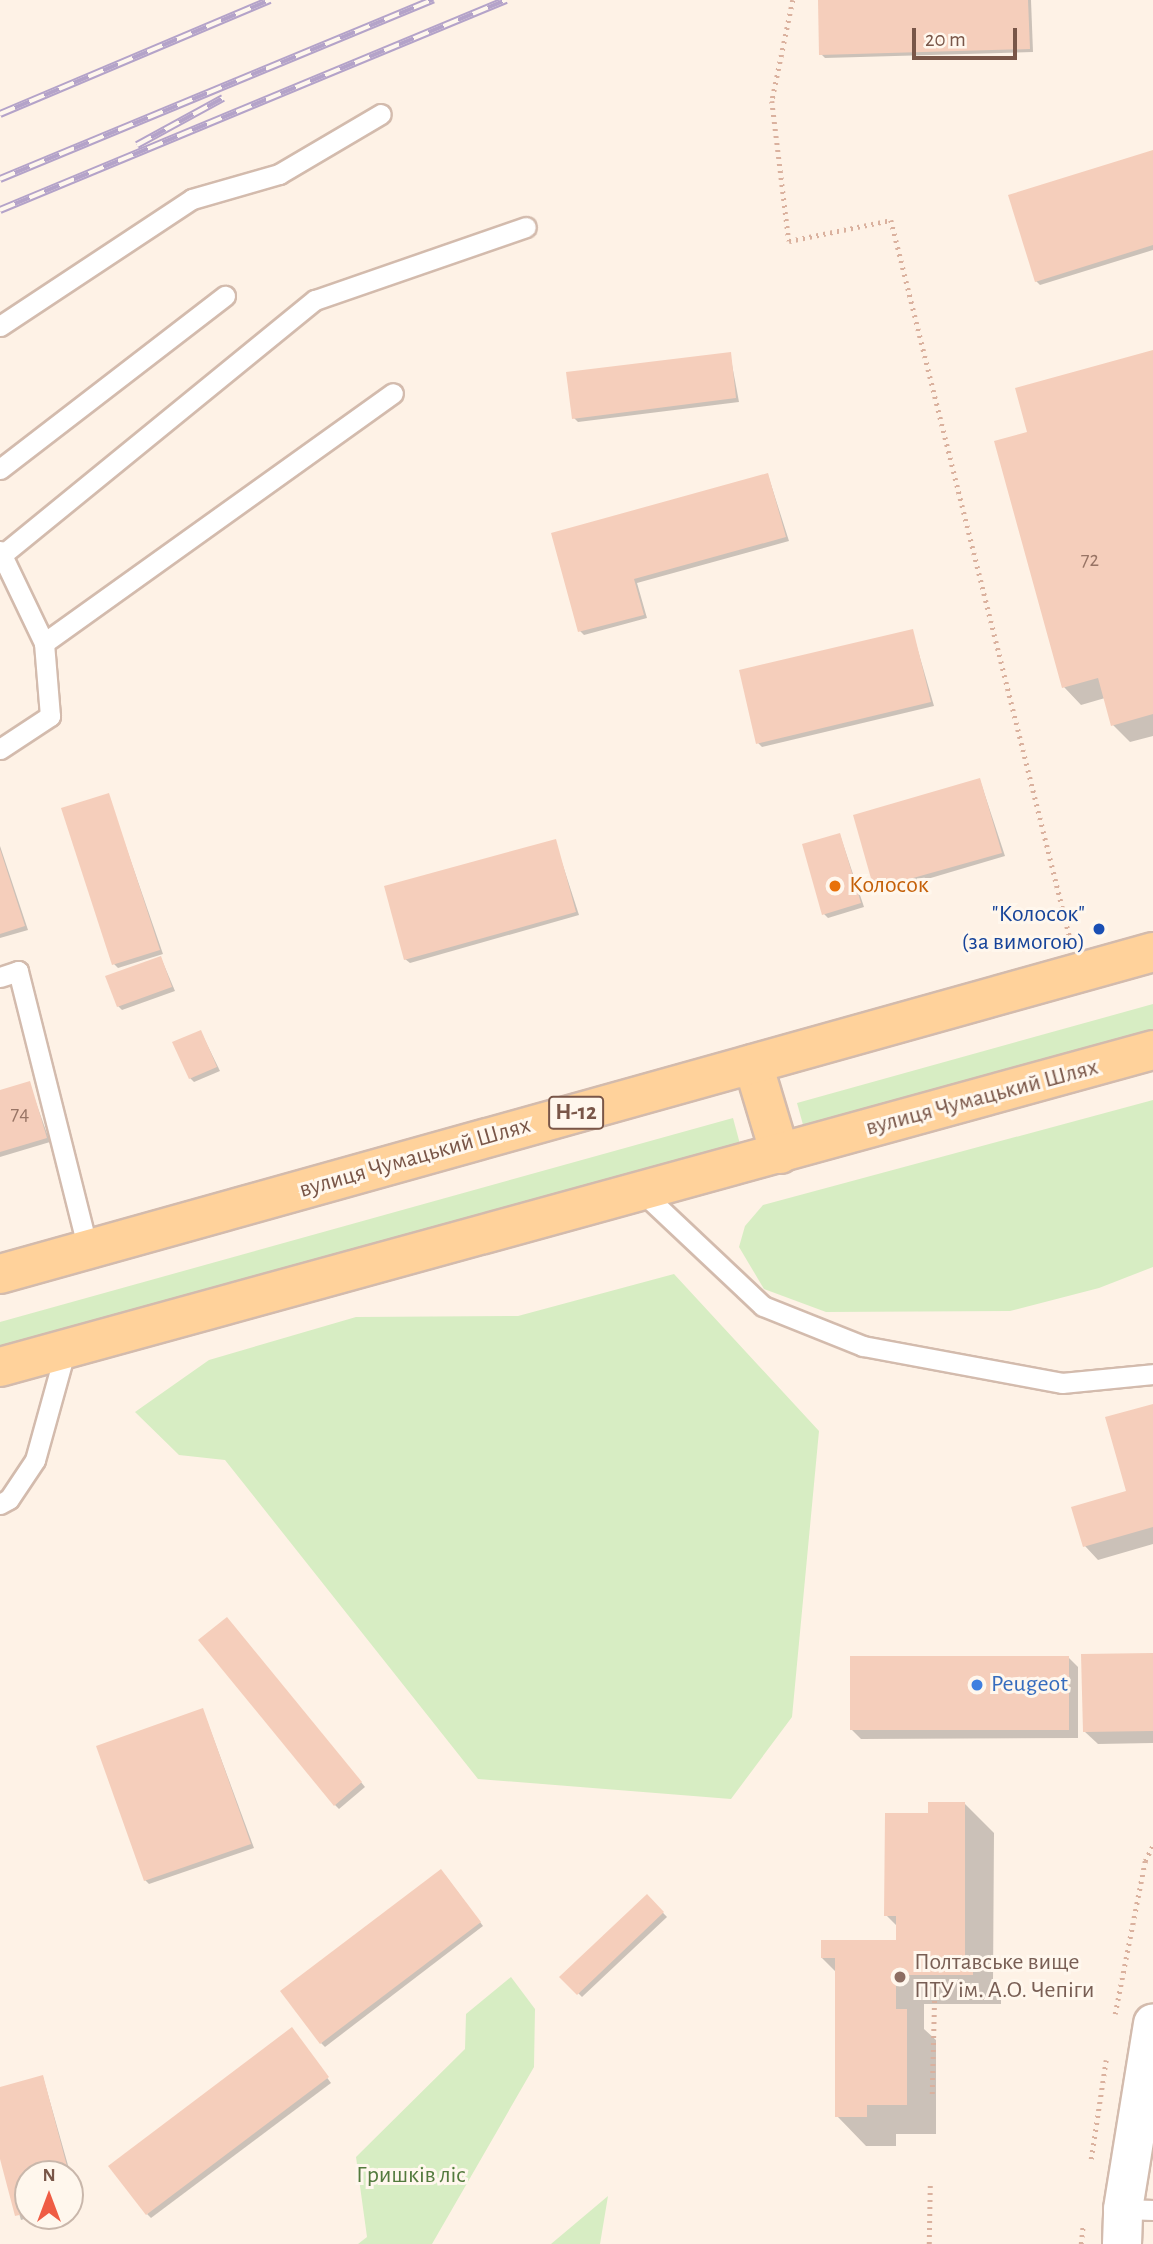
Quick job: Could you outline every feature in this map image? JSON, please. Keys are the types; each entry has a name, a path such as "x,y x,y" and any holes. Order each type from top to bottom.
{"main road":[{"name":"вулиця Чумацький Шлях","path":"0,1274 1153,952"},
{"name":"вулиця Чумацький Шлях","path":"0,1367 1153,1050"},
{"path":"753,1064 780,1154"}],"street":[{"path":"1133,2221 1153,2023"}],"lane":[{"path":"0,326 192,199 279,174 381,114"},
{"path":"0,749 50,716 44,643 1,553 315,300 526,227"},
{"path":"0,468 225,296"},
{"path":"44,643 393,393"},
{"path":"0,977 18,971 88,1250"},
{"path":"642,1192 763,1306 863,1346 1062,1383 1153,1374"},
{"path":"0,1504 9,1499 35,1460 66,1348"}],"path":[{"path":"793,0 772,101 789,241 891,220 1078,972"},
{"path":"932,2094 935,1975"},
{"path":"929,2244 930,2184"}],"green space":[{"path":"1153,1004 1153,1035 805,1132 797,1103"},
{"path":"1153,1100 1153,1267 1099,1288 1010,1311 826,1312 764,1289 739,1247 745,1226 763,1205"},
{"path":"733,1118 740,1144 0,1350 0,1322"},
{"path":"674,1274 819,1431 792,1717 731,1799 478,1779 225,1460 179,1455 135,1412 209,1360 356,1317 518,1316"},
{"name":"Гришків ліс","path":"511,1977 535,2009 534,2067 432,2244 358,2244 367,2237 356,2157 465,2049 466,2014"},
{"path":"608,2196 600,2244 551,2244"}],"building":[{"path":"818,0 1028,0 1030,49 819,55"},
{"path":"1153,150 1153,245 1035,282 1008,195"},
{"path":"1153,350 1153,714 1111,726 1098,678 1062,688 994,441 1027,432 1015,388"},
{"path":"731,352 736,398 572,419 566,372"},
{"path":"768,473 786,537 634,579 644,615 578,632 551,533"},
{"path":"913,629 931,702 756,744 739,670"},
{"path":"980,778 1002,853 874,889 853,815"},
{"path":"109,793 160,950 112,965 61,808"},
{"path":"840,833 861,903 822,915 802,844"},
{"path":"556,839 576,912 404,960 384,886"},
{"path":"0,849 25,926 0,934"},
{"path":"161,956 172,987 117,1007 105,976"},
{"path":"201,1030 217,1067 189,1079 172,1042"},
{"path":"30,1081 47,1138 0,1152 0,1090"},
{"path":"1153,1404 1153,1527 1083,1547 1071,1507 1126,1491 1105,1417"},
{"path":"227,1617 362,1782 334,1806 198,1640"},
{"path":"1153,1653 1153,1731 1083,1732 1081,1654"},
{"path":"850,1656 1069,1656 1069,1730 850,1730"},
{"path":"203,1708 251,1844 144,1881 96,1746"},
{"path":"928,1802 965,1802 965,1958 973,1958 973,1975 896,1975 896,2009 907,2009 907,2105 867,2105 867,2117 835,2117 835,1958 821,1958 821,1940 896,1940 896,1916 884,1916 885,1813 928,1813"},
{"path":"441,1869 481,1922 320,2044 280,1991"},
{"path":"647,1894 664,1912 577,1995 559,1977"},
{"path":"292,2027 329,2077 146,2215 108,2166"},
{"path":"43,2075 65,2160 14,2160 14,2212 0,2159 0,2087"}],"railway":[{"path":"0,114 270,0"},
{"path":"0,179 433,0"},
{"path":"0,210 506,0"},
{"path":"137,145 223,98"}],"place":[{"name":"Колосок","path":"835,886"},
{"name":"\"Колосок\" (за вимогою)","path":"1099,929"},
{"name":"Peugeot","path":"977,1685"},
{"name":"Полтавське вище ПТУ ім. А.О. Чепіги","path":"900,1977"}]}
